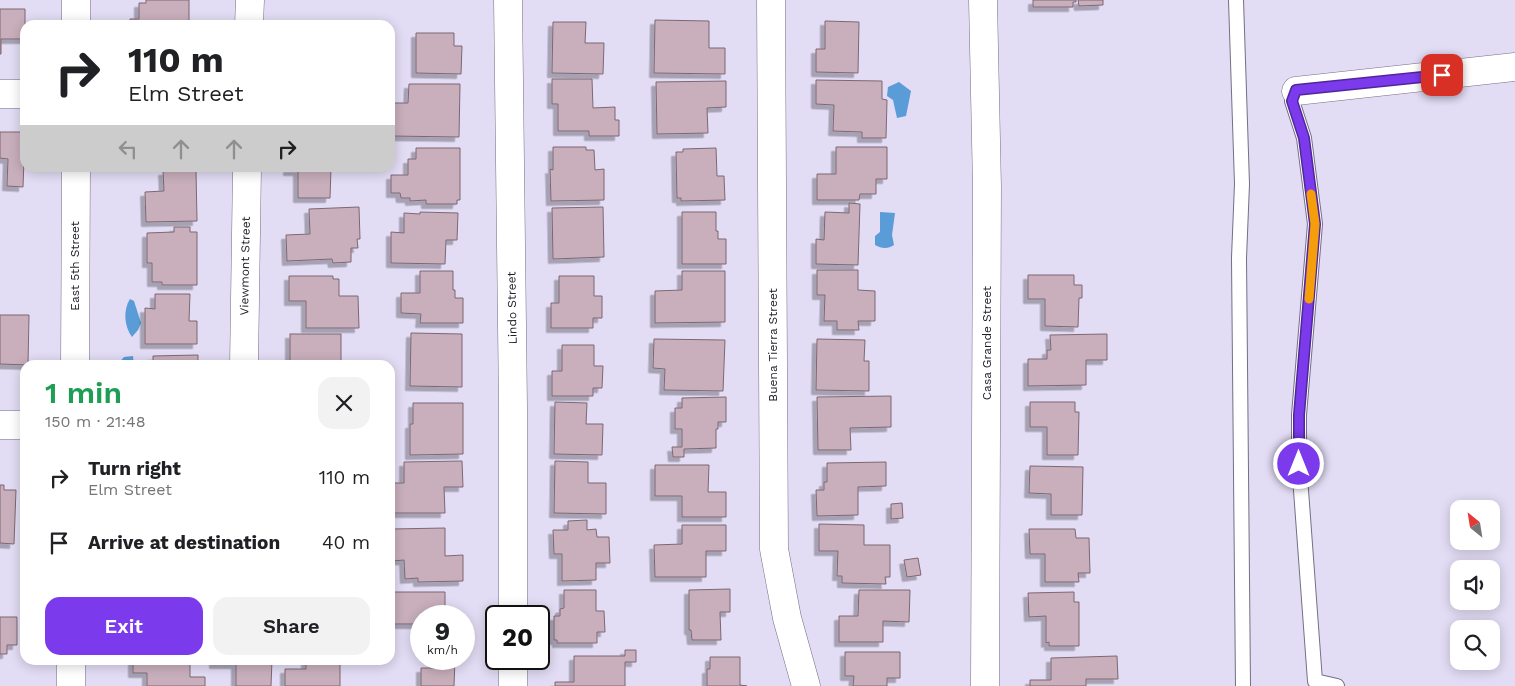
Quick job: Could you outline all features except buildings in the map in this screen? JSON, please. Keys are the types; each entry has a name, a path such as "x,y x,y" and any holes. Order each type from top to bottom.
{"street":[{"path":"76,0 76,20"},
{"path":"249,20 250,0"},
{"name":"Lindo Street","path":"508,0 513,407 513,605"},
{"name":"Buena Tierra Street","path":"771,0 774,549 787,618 806,686"},
{"name":"Casa Grande Street","path":"982,0 987,187 985,686"},
{"path":"1296,90 1515,67"},
{"path":"0,94 20,94"},
{"name":"East 5th Street","path":"75,360 76,172"},
{"name":"Viewmont Street","path":"244,360 247,172"},
{"path":"0,425 20,425"},
{"path":"71,686 72,665"},
{"path":"513,670 513,686"}],"lane":[{"path":"1236,0 1242,184 1239,258 1243,686"},
{"path":"1296,90 1292,101 1304,138 1315,224 1299,415 1299,464 1315,681 1337,686"}],"water":[{"path":"899,82 911,91 906,116 897,118 893,100 887,96 888,87"},
{"path":"880,212 895,213 892,235 894,245 887,248 875,245 875,236 880,232"},
{"path":"130,299 134,301 141,323 132,337 127,328 125,318 126,308"},
{"path":"133,356 133,360 121,360 124,357"}],"slow traffic":[{"path":"1309,299 1315,224 1311,194"}],"route":[{"path":"1299,464 1299,415 1315,224 1304,138 1292,101 1296,90 1442,75"}]}
